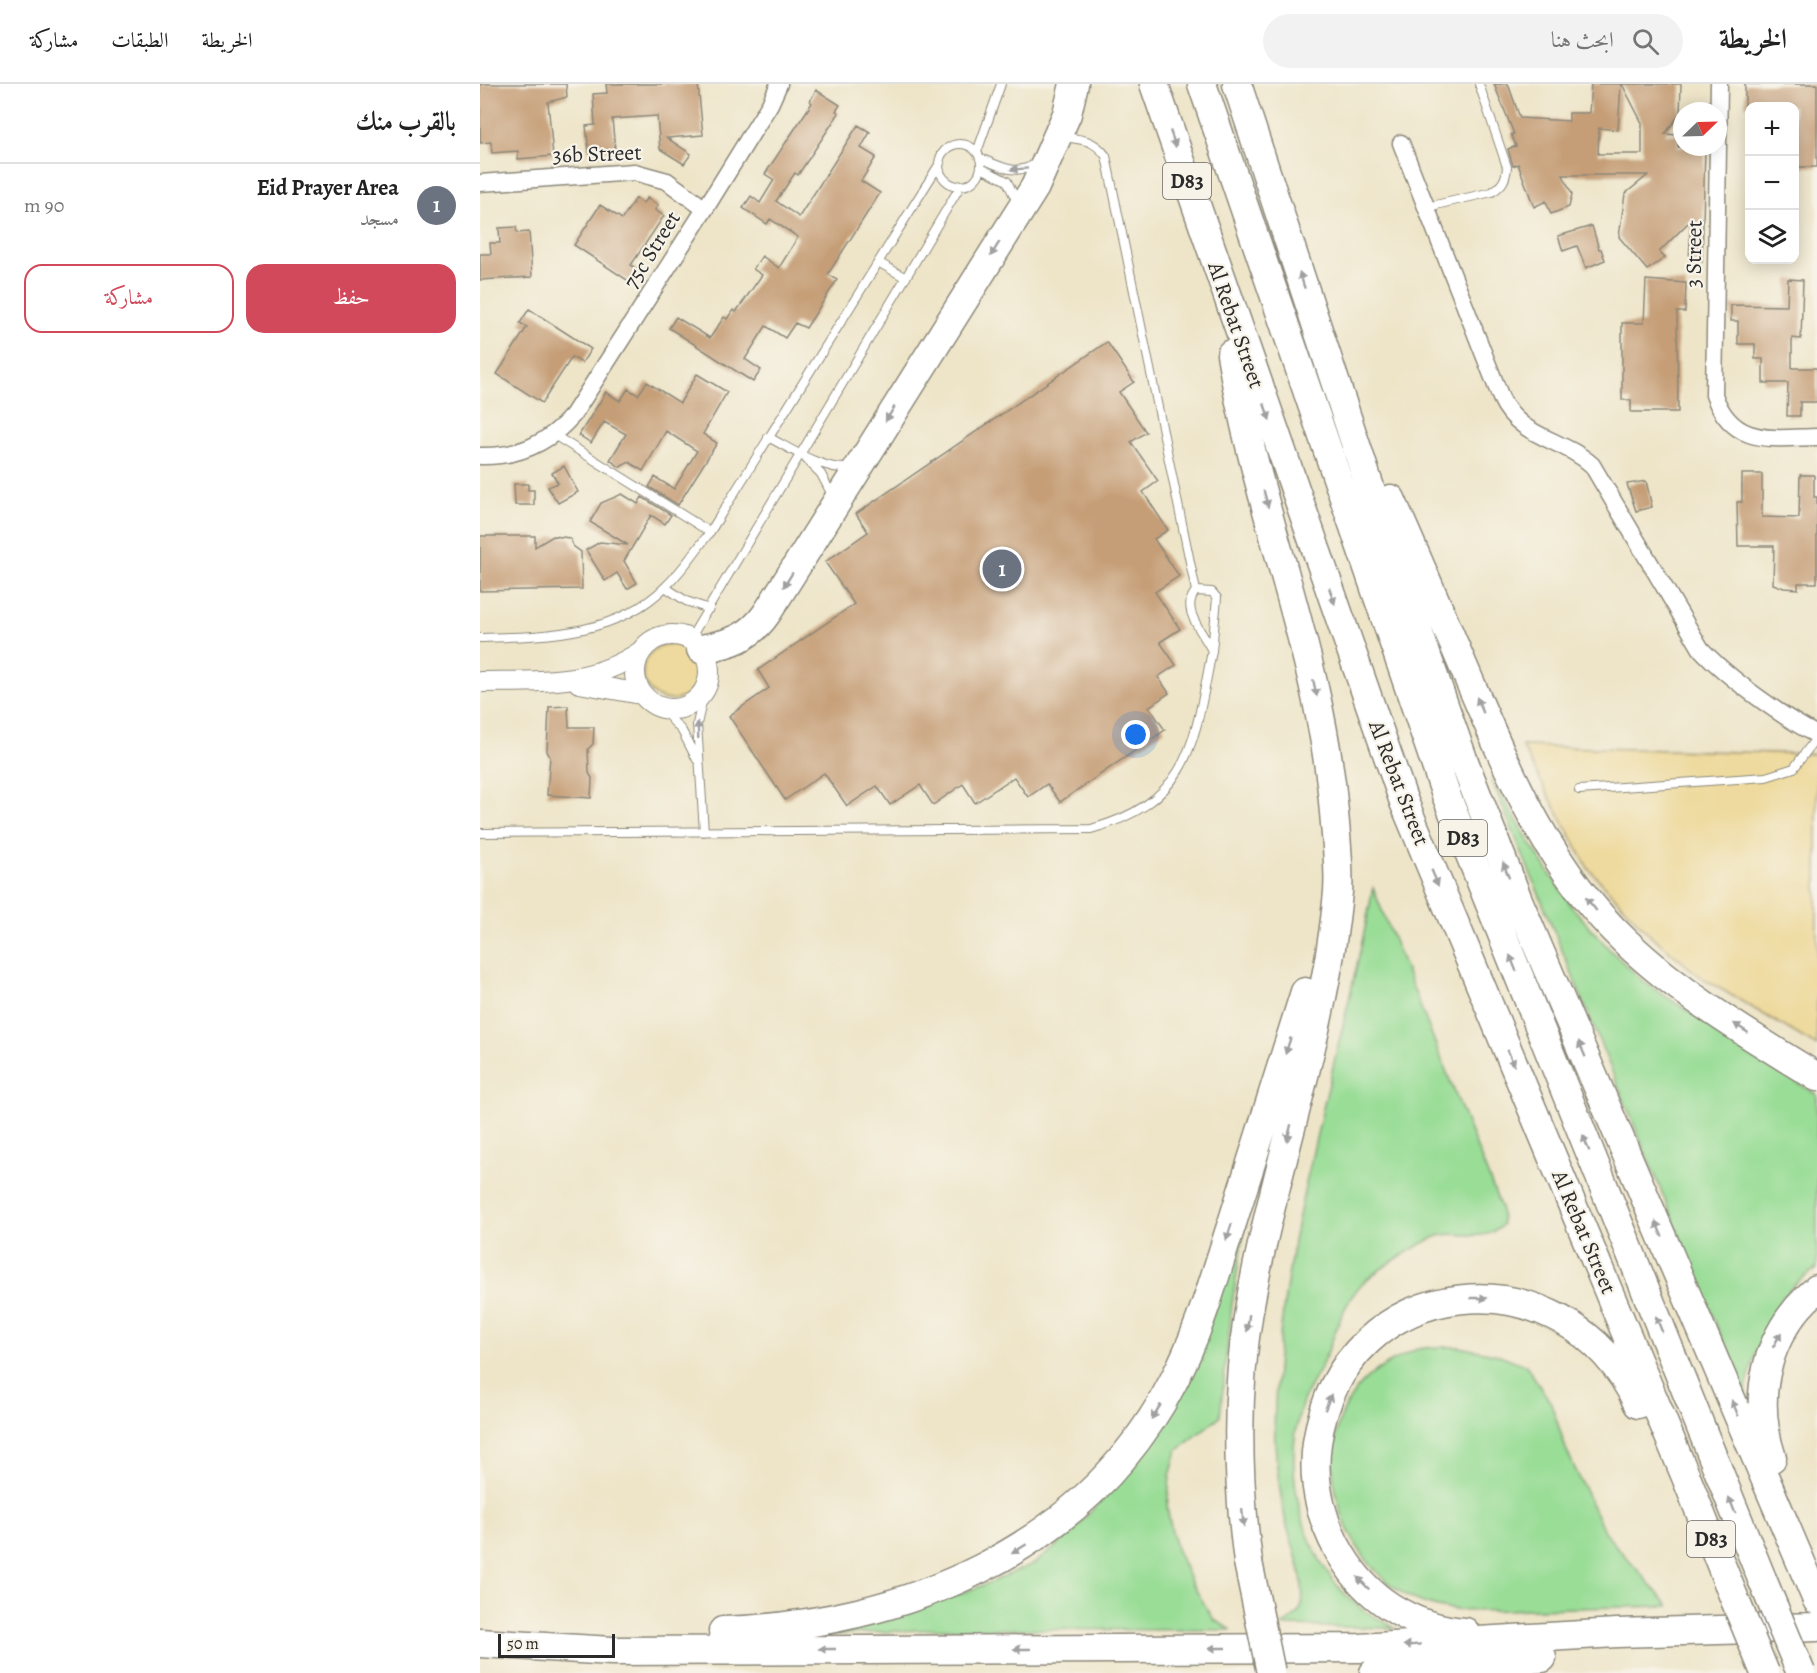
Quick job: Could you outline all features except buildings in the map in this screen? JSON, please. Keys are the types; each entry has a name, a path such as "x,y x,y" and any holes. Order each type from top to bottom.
{"highway":[{"path":"696,644 738,640 759,625 856,467 1035,187 1063,125 1074,84"},
{"name":"Al Rebat Street","path":"1154,84 1404,802 1686,1477 1765,1673"},
{"name":"Al Rebat Street","path":"1202,84 1446,795 1801,1673"},
{"path":"1237,84 1408,606 1463,759 1518,900 1816,1598"},
{"path":"1220,278 1241,404 1320,712 1332,785 1338,890 1313,1036 1263,1244 1242,1360 1239,1462 1248,1562 1271,1673"},
{"path":"1321,336 1503,759 1545,840 1595,909 1632,947 1689,994 1817,1075"},
{"path":"480,1643 757,1630 830,1621 866,1613 935,1591 999,1561 1034,1539 1075,1506 1098,1485 1138,1438 1156,1412 1186,1356 1208,1297 1338,890"},
{"path":"1816,1598 1805,1549 1767,1442 1762,1403 1763,1380 1773,1347 1790,1316 1817,1289"},
{"path":"1617,1633 1457,1632 1410,1617 1379,1599 1352,1571 1340,1553 1326,1524 1318,1493 1316,1471 1319,1429 1333,1389 1344,1370 1364,1346 1404,1316 1437,1303 1456,1299 1495,1298 1514,1301 1552,1314 1599,1347 1624,1377 1663,1457 1686,1477"},
{"path":"480,1643 612,1651 1359,1648 1617,1633 1817,1627"},
{"path":"1374,1673 1659,1649 1817,1645"}],"street":[{"name":"75c Street","path":"554,435 580,404 705,209 770,104 779,84"},
{"name":"3 Street","path":"1719,84 1714,396 1728,421 1737,429 1759,437 1817,437"},
{"path":"1401,143 1501,398 1512,418 1520,426 1580,454 1593,465 1701,649 1783,714 1817,736"},
{"name":"36b Street","path":"480,183 634,172 667,181 705,209"},
{"path":"480,456 525,450 554,435"},
{"path":"480,682 553,680 597,674 611,670 640,652 650,642 663,636 677,635 696,644 710,670 704,693 686,708 662,709 650,703 641,694 636,681 635,666 640,652"},
{"path":"553,680 614,687 641,694"}],"lane":[{"path":"940,162 940,170 948,182 961,185 975,180 1001,84"},
{"path":"1427,207 1492,192 1501,186 1506,177 1507,167 1479,84"},
{"path":"979,159 1010,170 1029,168 1039,159 1058,118 1063,125 1099,146 1106,156 1196,591"},
{"path":"480,638 576,632 608,622 628,612 666,587 710,532 879,262 945,150 958,144 972,147 979,159 1012,188 1018,213"},
{"path":"696,644 709,609 961,185"},
{"path":"879,262 906,278"},
{"path":"554,435 710,532"},
{"path":"768,436 801,455 838,468 856,467"},
{"path":"801,455 821,474 834,504"},
{"path":"666,587 686,601 709,609"},
{"path":"1196,591 1192,596 1190,609 1212,651"},
{"path":"480,833 1069,831 1112,823 1154,800 1173,780 1188,756 1212,651 1217,598 1212,592 1196,591"},
{"path":"704,693 697,724 704,832"},
{"path":"662,709 682,731 700,769"},
{"path":"1579,790 1766,777 1794,768 1817,736"}],"green space":[{"path":"1491,778 1572,907 1610,950 1645,983 1817,1095 1817,1269 1788,1291 1777,1306 1760,1340 1745,1394"},
{"path":"1373,888 1501,1208 1502,1225 1489,1234 1442,1235 1425,1242 1379,1270 1364,1282 1345,1308 1325,1358 1301,1407 1295,1433 1296,1488 1311,1542 1323,1566 1340,1588 1359,1607 1395,1628 1282,1626 1300,1610 1303,1592 1280,1491 1275,1433 1280,1339 1288,1274 1314,1145 1360,953"},
{"path":"1250,1193 1232,1304 1220,1416 1177,1451 1170,1476 1167,1508 1175,1546 1191,1582 1214,1620 1232,1630 936,1629 829,1635 892,1619 994,1581 1035,1563 1068,1537 1113,1487 1172,1413 1196,1362"},
{"path":"1459,1347 1499,1355 1526,1365 1551,1403 1566,1449 1605,1533 1669,1606 1489,1611 1444,1608 1416,1600 1385,1580 1361,1553 1344,1519 1334,1483 1334,1447 1343,1413 1362,1383 1393,1361 1418,1349"}],"sand":[{"path":"671,644 682,646 691,652 697,661 699,672 697,683 691,692 682,698 671,700 660,698 651,692 645,683 643,672 645,661 651,652 660,646"},
{"path":"1522,746 1817,754 1817,1046 1702,978 1649,934 1588,868"}],"place":[{"name":"Eid Prayer Area","path":"1002,569"}]}
